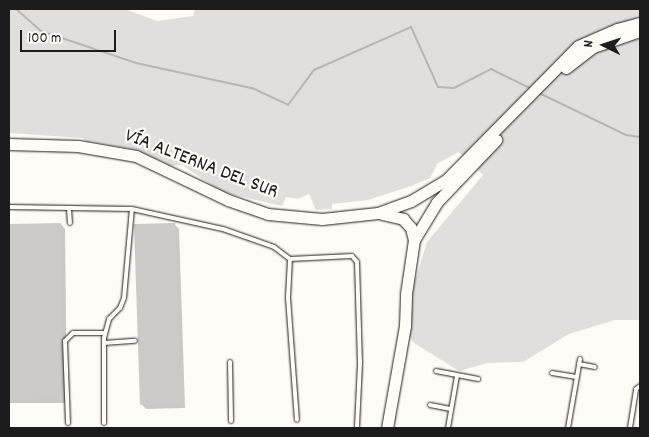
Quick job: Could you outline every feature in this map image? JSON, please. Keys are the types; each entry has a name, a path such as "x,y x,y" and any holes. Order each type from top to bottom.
{"highway":[{"name":"VÍA ALTERNA DEL SUR","path":"387,428 405,326 406,294 414,240 426,216 464,169 572,51 617,29 640,23"},
{"name":"VÍA ALTERNA DEL SUR","path":"9,144 88,147 136,156 228,200 268,214 322,219 378,213 428,192 464,169 576,58 604,42 640,31"},
{"path":"378,213 403,219 411,228 414,240"},
{"path":"380,428 406,294"}],"lane":[{"path":"9,207 132,209 223,229 274,248 290,259 352,256 357,262 360,400 356,427"},
{"path":"70,209 70,223"},
{"path":"104,423 105,333 109,319 120,308 124,298 132,209"},
{"path":"290,259 288,298 297,420"},
{"path":"68,423 65,340 73,333 105,333"},
{"path":"104,343 135,341"},
{"path":"568,428 580,361 595,367"},
{"path":"230,362 230,420"},
{"path":"436,371 478,379"},
{"path":"552,373 577,377"},
{"path":"448,428 457,376"},
{"path":"630,428 636,389 640,386"},
{"path":"430,405 451,410"}],"path":[{"path":"580,9 585,9"}],"shaded area":[{"path":"9,9 125,9 157,21 193,16 195,9 640,9 640,320 615,320 569,334 523,362 487,363 459,371 414,343 407,334 412,291 427,242 483,175 459,152 438,163 430,178 411,186 368,200 332,204 332,209 316,210 309,194 298,199 286,197 282,206 222,192 182,165 172,166 132,149 86,141 83,138 9,133"}],"building":[{"path":"61,223 63,399 9,400 9,224"},
{"path":"175,223 181,404 140,405 134,224"}],"waterway":[{"path":"16,9 41,31 136,63 252,88 288,105 314,70 411,27 438,87 454,88 491,69 530,88"},
{"path":"539,93 626,135 640,137"}]}
